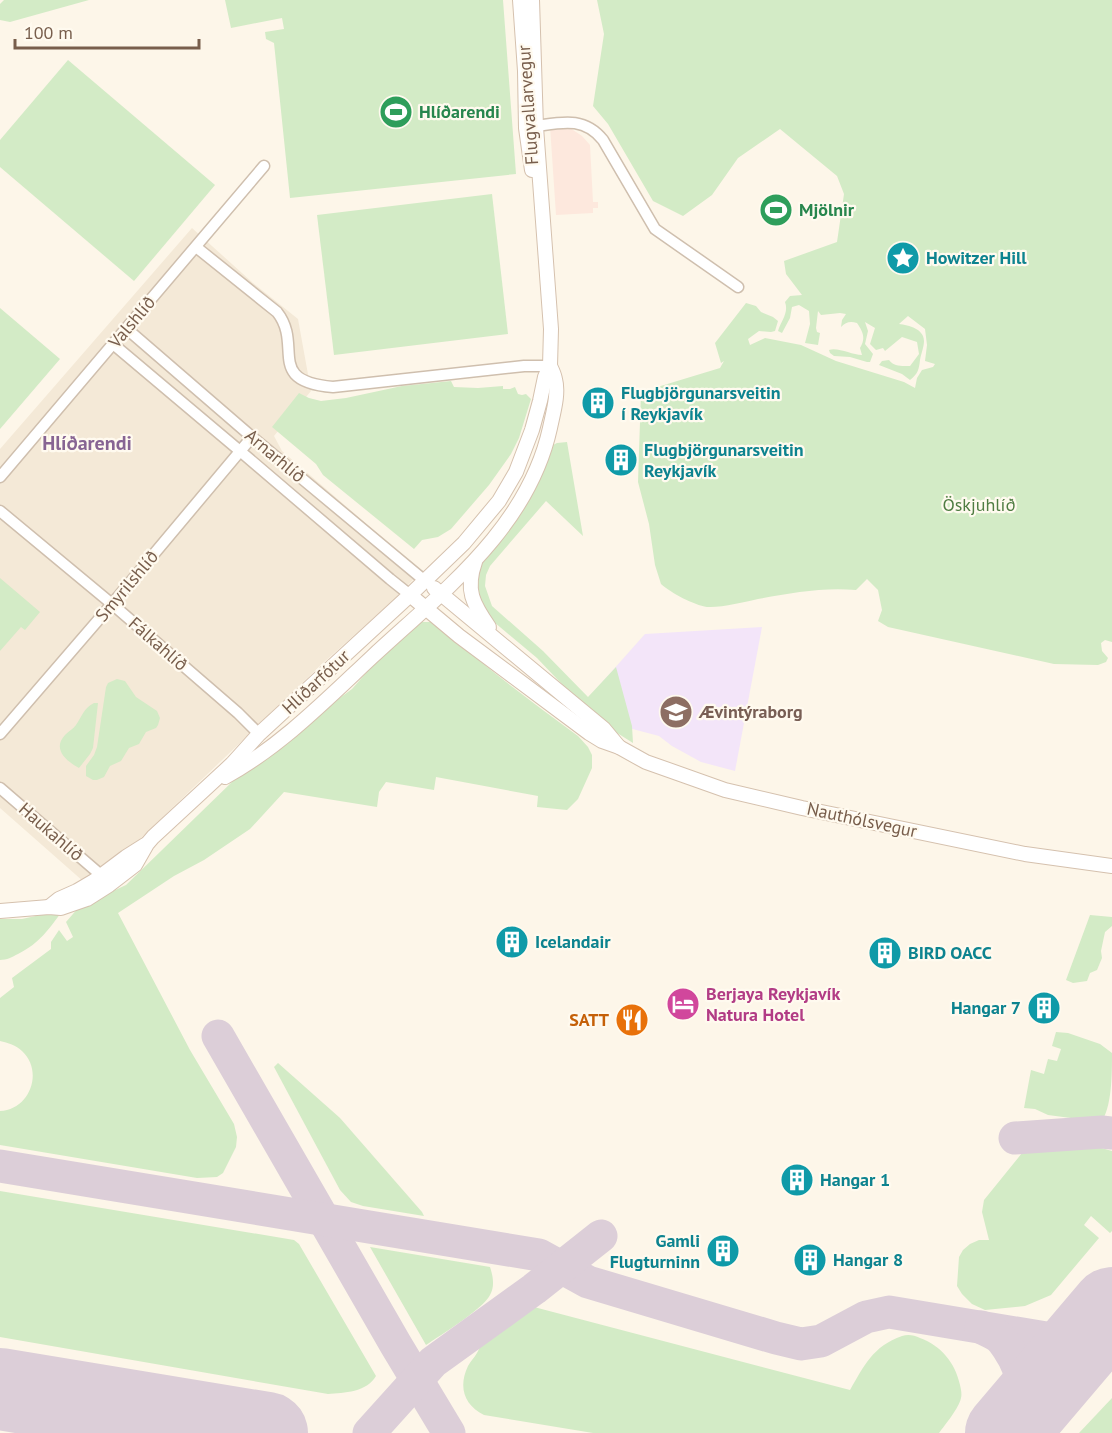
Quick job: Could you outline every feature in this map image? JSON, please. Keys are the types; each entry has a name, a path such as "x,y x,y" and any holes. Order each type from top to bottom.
{"street":[{"name":"Flugvallarvegur","path":"425,581 483,522 514,478 532,430 545,377 550,366 551,328 542,210 525,71 520,0"},
{"name":"Flugvallarvegur","path":"531,127 532,0"},
{"path":"531,127 554,123 579,123 597,132 655,230 738,286"},
{"name":"Valshlíð","path":"0,477 264,166"},
{"path":"196,247 277,312 284,321 292,369 300,378 311,383 333,387 524,366 550,366"},
{"name":"Arnarhlíð","path":"127,329 425,581"},
{"name":"Arnarhlíð","path":"113,344 410,595"},
{"name":"Flugvallarvegur","path":"426,608 476,560 509,521 529,485 549,434 554,406 556,380 550,366"},
{"name":"Smyrilshlíð","path":"0,734 252,437"},
{"name":"Fálkahlíð","path":"0,511 112,604 238,713 259,734"},
{"path":"476,560 471,578 472,599 478,612 503,646"},
{"name":"Nauthólsvegur","path":"425,581 604,729 619,747"},
{"name":"Hlíðarfótur","path":"49,907 59,899 85,887 147,844 209,786 259,734 425,581"},
{"name":"Nauthólsvegur","path":"410,595 459,636 589,733 646,762 753,797 1025,854 1112,866"},
{"name":"Hlíðarfótur","path":"209,786 240,768 281,739 426,608"},
{"name":"Haukahlíð","path":"0,788 102,876"},
{"name":"Hlíðarfótur","path":"0,911 61,908 78,903 110,885 135,865 147,844"}],"shaded area":[{"path":"550,126 570,128 590,145 593,202 598,202 598,208 593,208 593,213 556,215"},
{"path":"192,228 253,283 298,319 311,391 274,436 282,451 421,571 397,597 323,663 117,861 103,865 84,882 0,808 0,449"},
{"name":"Ævintýraborg","path":"762,627 735,771 701,762 659,736 625,727 589,697 645,634"}],"green space":[{"path":"4,0 89,0 10,22 0,20 0,4"},
{"name":"Hlíðarendi","path":"225,0 503,0 516,174 290,198 274,43 266,39 265,32 284,29 282,18 231,28"},
{"name":"Öskjuhlíð","path":"597,0 1112,0 1112,642 1105,640 1101,643 1102,651 1108,658 1106,662 1098,665 1054,664 888,627 878,621 882,610 878,590 867,579 856,590 807,591 713,607 689,601 661,584 638,482 641,392 720,368 724,361 721,363 715,343 746,303 756,306 761,312 778,321 775,331 759,331 748,339 750,345 765,338 801,345 836,361 904,382 915,388 922,370 933,367 935,364 925,361 927,345 925,329 908,316 899,324 919,331 924,341 919,369 910,380 902,374 879,365 882,361 889,360 896,365 910,366 919,354 917,342 902,337 885,351 883,348 876,350 870,344 875,328 865,322 868,331 865,344 873,354 870,362 834,356 830,353 829,350 837,350 862,355 860,348 863,335 857,323 848,322 841,327 846,314 821,315 818,311 816,328 820,333 818,345 805,343 810,324 809,311 799,305 792,307 790,318 782,333 778,331 785,313 785,302 790,296 802,295 786,274 784,261 837,242 844,194 837,176 780,129 738,158 712,195 683,216 653,201 608,124 593,106 604,34"},
{"path":"68,60 215,185 134,281 0,167 0,140"},
{"path":"492,194 508,334 334,355 317,215"},
{"path":"0,308 60,359 0,429"},
{"path":"451,381 454,387 503,386 503,389 510,389 515,387 518,394 526,394 531,399 519,438 511,454 489,485 451,529 438,537 422,540 414,549 323,475 316,464 272,427 299,393 321,401 402,386"},
{"path":"567,442 583,536 546,501 490,566 485,586 492,606 543,651 588,697 616,667 632,726 633,743 614,731 577,700 537,658 494,622 477,596 474,584 480,565 551,446"},
{"path":"0,578 40,612 25,630 21,627 0,651"},
{"path":"414,622 436,622 487,667 578,736 592,755 592,768 578,799 567,810 537,807 538,796 436,777 434,790 386,782 379,792 377,807 284,792 250,829 118,913 190,1050 234,1124 237,1137 236,1147 223,1173 217,1177 197,1178 0,1145 0,1111 19,1104 26,1097 33,1079 29,1059 15,1046 0,1041 0,998 14,987 12,978 51,949 51,942 59,930 67,941 73,937 66,922 79,907 126,885 234,780 352,689"},
{"path":"117,679 125,681 136,697 157,711 160,718 156,728 146,732 139,744 129,748 121,761 110,766 104,777 93,780 86,776 86,766 97,747 106,687 108,683"},
{"path":"94,703 98,703 93,748 79,768 62,754 61,740 76,725 85,710"},
{"path":"63,910 44,935 33,945 12,957 0,960 0,919 22,919"},
{"path":"1090,915 1112,917 1112,926 1105,932 1102,958 1097,970 1090,973 1087,981 1073,983 1066,980"},
{"path":"1056,1032 1068,1033 1100,1044 1112,1053 1109,1100 1101,1122 1048,1115 1035,1109 1024,1108 1031,1070 1044,1074 1048,1059 1057,1061 1061,1049 1052,1046"},
{"path":"278,1063 340,1118 424,1216 351,1202 340,1190 274,1067"},
{"path":"1081,1145 1112,1151 1112,1231 1110,1233 1091,1216 1084,1225 1099,1238 1051,1295 1025,1306 985,1310 972,1304 957,1286 959,1257 970,1244 979,1240 989,1240 982,1212 984,1200 1022,1153"},
{"path":"0,1191 294,1240 299,1244 376,1376 361,1388 328,1394 0,1337"},
{"path":"370,1247 490,1267 493,1281 492,1292 486,1301 471,1314 426,1345"},
{"path":"534,1307 850,1390 876,1351 892,1340 909,1335 928,1341 941,1350 951,1362 958,1377 961,1398 955,1411 939,1433 593,1433 484,1415 472,1406 465,1395 463,1381 468,1366 480,1346"},
{"path":"1112,1398 1112,1433 1079,1433"}],"taxiway":[{"path":"218,1036 449,1433"},
{"path":"1015,1138 1112,1133"},
{"path":"0,1166 539,1255 588,1282 801,1344 821,1341 866,1317 889,1312 1112,1349"},
{"path":"369,1433 433,1362 534,1289 601,1236"},
{"path":"1054,1337 1072,1334 1086,1328 1112,1307"},
{"path":"981,1327 1002,1340 1019,1370 1020,1399 1009,1429"}],"runway":[{"path":"1006,1433 1112,1308"},
{"path":"0,1389 267,1433"}],"place":[{"name":"Hlíðarendi","path":"396,112"},
{"name":"Mjölnir","path":"776,210"},
{"name":"Howitzer Hill","path":"903,258"},
{"name":"Flugbjörgunarsveitin í Reykjavík","path":"598,403"},
{"name":"Flugbjörgunarsveitin Reykjavík","path":"621,460"},
{"name":"Ævintýraborg","path":"676,712"},
{"name":"Icelandair","path":"512,942"},
{"name":"BIRD OACC","path":"885,953"},
{"name":"Berjaya Reykjavík Natura Hotel","path":"683,1004"},
{"name":"Hangar 7","path":"1044,1008"},
{"name":"SATT","path":"632,1020"},
{"name":"Hangar 1","path":"797,1180"},
{"name":"Gamli Flugturninn","path":"723,1251"},
{"name":"Hangar 8","path":"810,1260"}],"district":[{"name":"Hlíðarendi","path":"87,443"}]}
